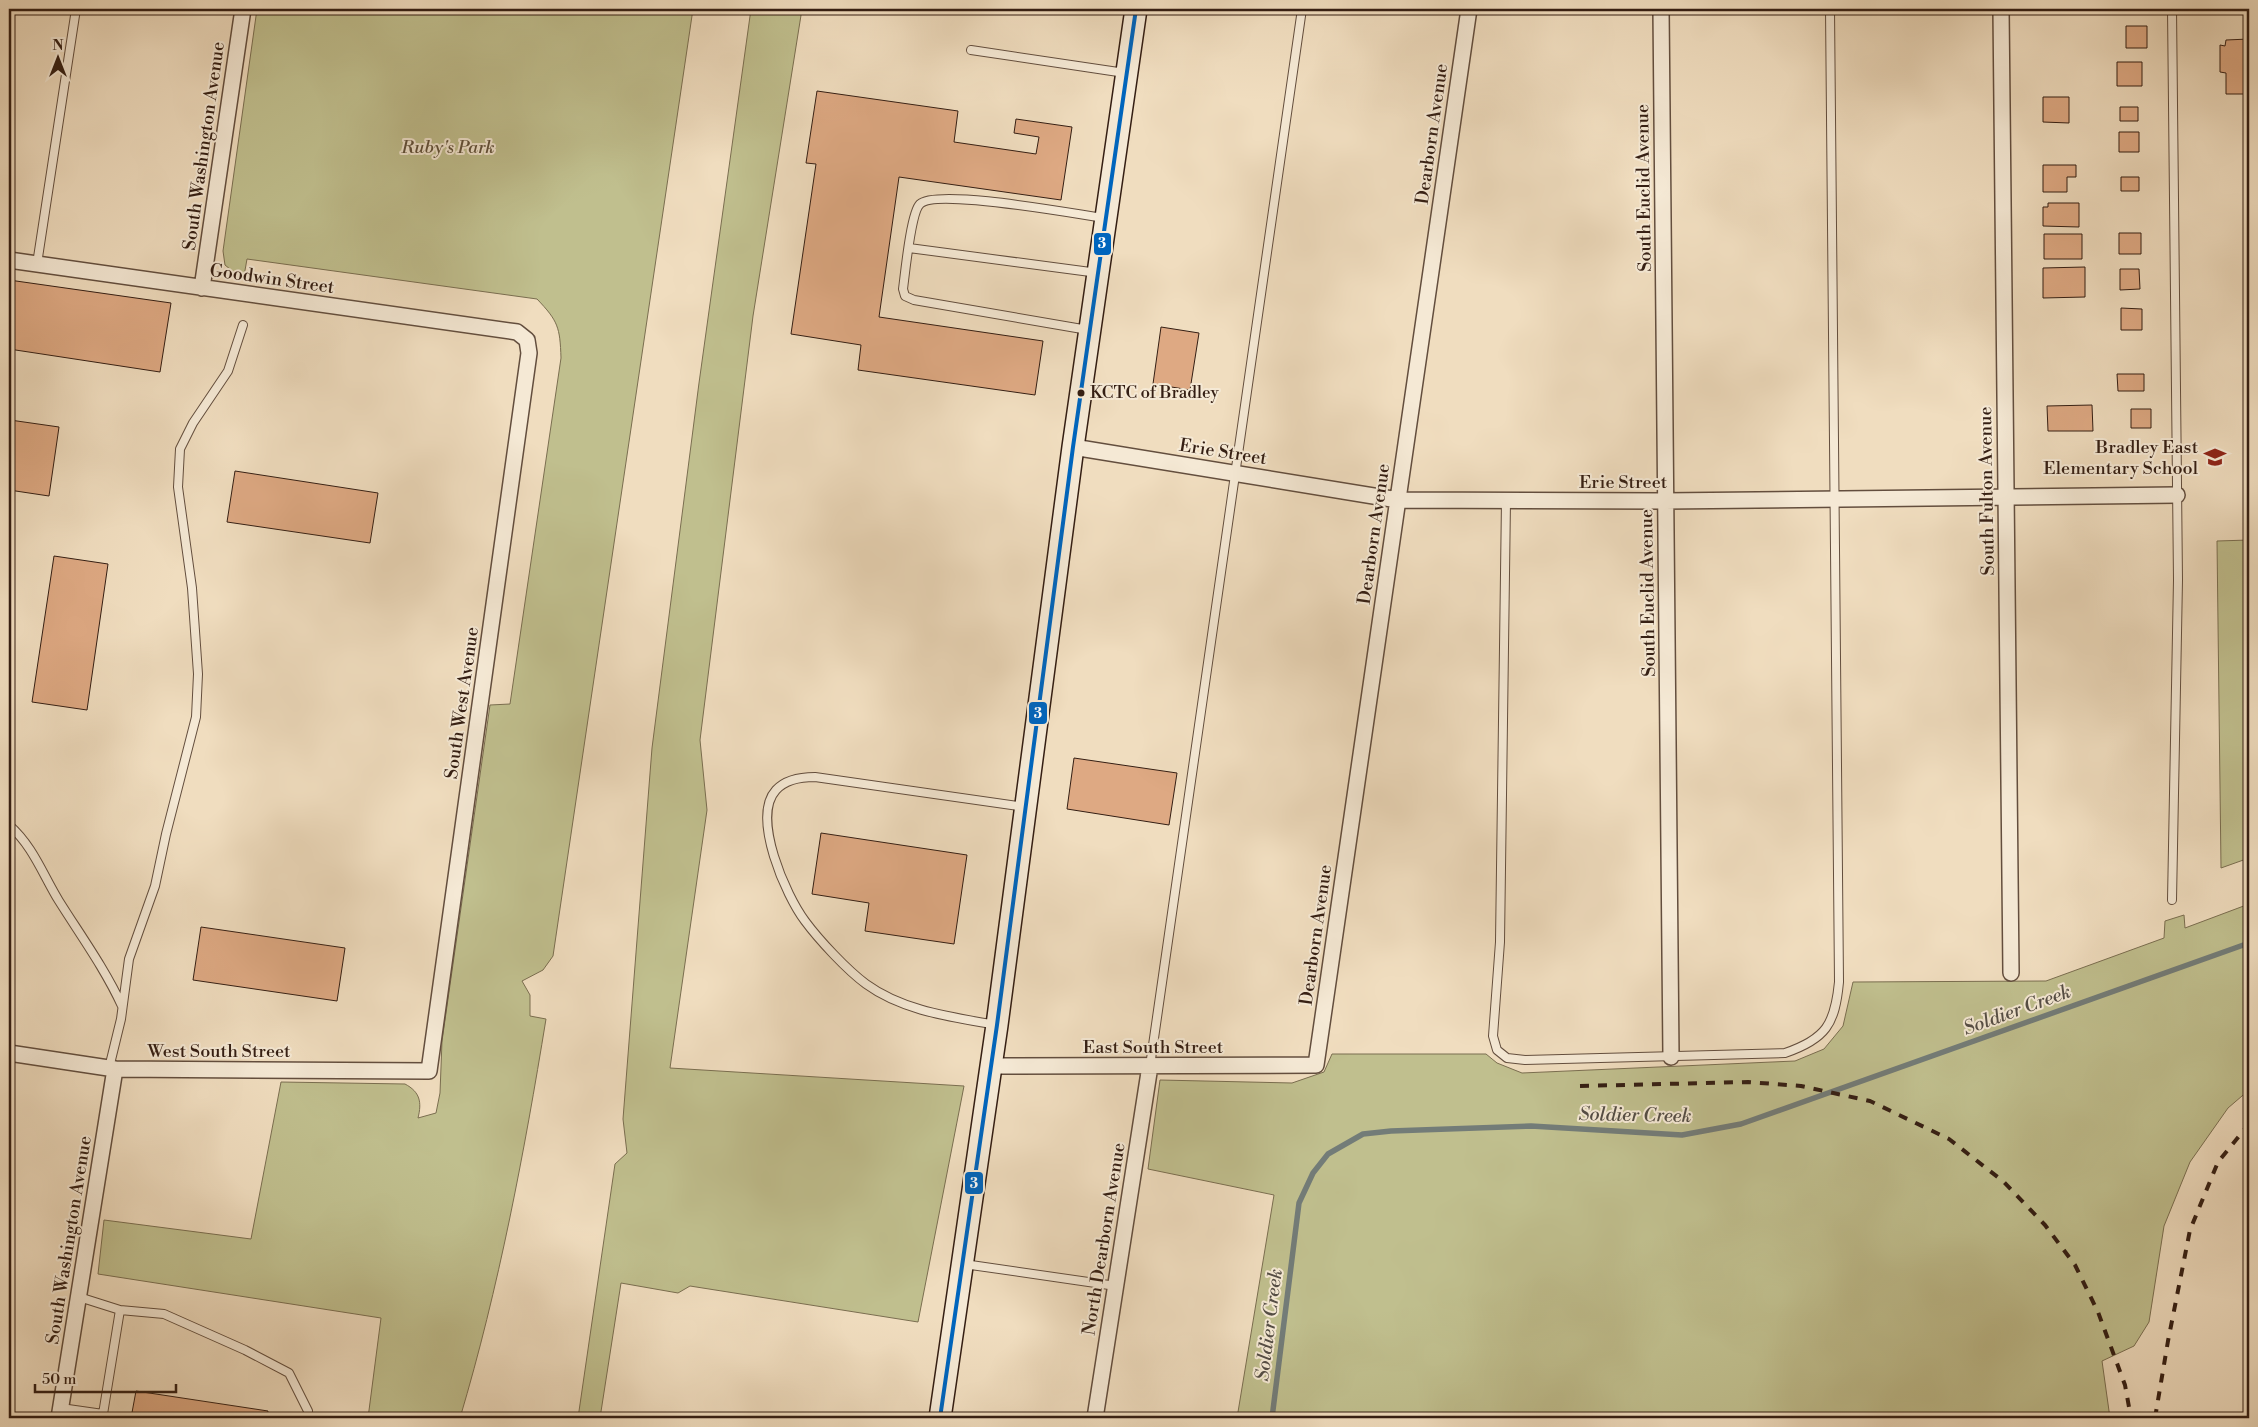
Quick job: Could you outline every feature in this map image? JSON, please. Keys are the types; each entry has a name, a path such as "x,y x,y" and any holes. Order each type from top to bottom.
{"main road":[{"path":"940,1418 997,1025 1072,447 1136,9"}],"street":[{"name":"South Washington Avenue","path":"202,288 243,9"},
{"name":"Dearborn Avenue","path":"1316,1065 1469,9"},
{"name":"South Euclid Avenue","path":"1661,9 1671,1057"},
{"name":"South Fulton Avenue","path":"2001,9 2011,973"},
{"name":"Goodwin Street","path":"9,260 516,332 527,340"},
{"name":"South West Avenue","path":"430,1071 528,363 527,340"},
{"name":"Erie Street","path":"1072,447 1398,500 1666,502 2177,495"},
{"name":"West South Street","path":"9,1053 112,1068 430,1071"},
{"name":"East South Street","path":"991,1066 1316,1065"},
{"name":"North Dearborn Avenue","path":"1095,1418 1150,1066"},
{"name":"South Washington Avenue","path":"60,1413 112,1068"}],"lane":[{"path":"37,264 76,9"},
{"path":"1150,1066 1302,9"},
{"path":"1506,500 1500,942 1494,1036 1496,1050 1507,1058 1525,1060 1785,1053 1803,1046 1819,1034 1830,1022 1837,1008 1839,982 1830,9"},
{"path":"2172,9 2178,580 2172,900"},
{"path":"971,50 1127,73"},
{"path":"1090,330 914,300 905,296 903,289 914,216 919,204 929,198 954,197 1106,218"},
{"path":"909,248 1098,273"},
{"path":"112,1068 130,959 155,886 166,834 196,717 198,674 192,588 178,487 180,449 193,423 228,371 243,325"},
{"path":"997,1025 940,1015 903,1004 866,984 805,921 789,895 774,858 768,832 768,815 771,800 776,790 788,781 815,777 1025,807"},
{"path":"9,825 18,833 38,861 64,909 108,976 122,1006"},
{"path":"962,1264 1116,1286"},
{"path":"79,1297 120,1310 164,1314 254,1354 289,1373 308,1411"},
{"path":"60,1413 103,1414 120,1310"}],"green space":[{"name":"Ruby's Park","path":"257,9 693,9 553,956 543,970 522,981 530,995 530,1016 546,1019 529,1120 499,1270 460,1418 368,1418 381,1318 98,1274 104,1220 251,1239 281,1082 405,1084 414,1090 419,1098 418,1118 436,1113 440,1093 442,1041 490,705 510,704 561,358 559,332 554,319 537,299 247,259 244,276 236,274 225,265 223,251"},
{"path":"751,9 802,9 753,316 700,740 707,810 670,1068 964,1086 918,1322 690,1286 678,1293 621,1283 600,1418 578,1418 615,1164 627,1153 623,1119 652,748 699,383"},
{"path":"2249,540 2249,858 2221,868 2217,541"},
{"path":"2249,904 2249,1090 2228,1108 2190,1162 2164,1226 2149,1322 2134,1346 2102,1361 2110,1418 1237,1418 1274,1195 1148,1169 1160,1080 1292,1083 1324,1072 1332,1054 1486,1054 1497,1063 1522,1073 1795,1061 1824,1049 1843,1026 1853,982 2046,981 2164,938 2165,921 2184,915 2185,928"}],"building":[{"path":"2126,26 2147,26 2147,48 2126,48"},
{"path":"2249,39 2249,94 2226,94 2226,73 2220,72 2220,45 2225,46 2226,40"},
{"path":"2117,62 2142,62 2142,86 2117,86"},
{"path":"817,91 958,111 954,142 1036,154 1039,137 1014,133 1016,119 1072,127 1061,200 899,177 879,317 1043,341 1035,395 858,370 861,345 791,334 816,164 806,163"},
{"path":"2043,97 2069,97 2069,123 2043,122"},
{"path":"2120,107 2138,107 2138,121 2120,121"},
{"path":"2119,132 2139,132 2139,152 2119,152"},
{"path":"2043,165 2076,165 2076,177 2067,177 2067,192 2043,192"},
{"path":"2121,177 2139,177 2139,191 2121,191"},
{"path":"2048,203 2079,203 2079,227 2043,226 2043,207 2048,207"},
{"path":"2119,233 2141,233 2141,254 2119,254"},
{"path":"2044,234 2082,234 2082,259 2044,259"},
{"path":"2085,267 2085,297 2043,298 2043,268"},
{"path":"2120,269 2139,269 2140,289 2120,290"},
{"path":"9,280 171,303 160,372 9,349"},
{"path":"2247,289 2249,289 2249,359 2248,359"},
{"path":"2121,308 2142,309 2142,330 2121,330"},
{"path":"1161,327 1199,333 1190,390 1153,384"},
{"path":"2117,374 2144,374 2144,391 2118,391"},
{"path":"2092,405 2093,431 2048,431 2047,406"},
{"path":"2131,409 2151,409 2151,428 2131,428"},
{"path":"10,420 59,427 49,496 9,490"},
{"path":"235,471 378,493 370,543 227,522"},
{"path":"54,556 108,564 87,710 32,702"},
{"path":"1074,758 1177,773 1169,825 1067,809"},
{"path":"821,833 967,855 954,944 865,931 869,903 812,894"},
{"path":"201,927 345,948 337,1001 193,980"},
{"path":"136,1391 268,1411 267,1418 131,1418"},
{"path":"627,1413 657,1418 626,1418"}],"waterway":[{"name":"Soldier Creek","path":"1272,1418 1299,1203 1313,1173 1328,1154 1363,1134 1391,1131 1531,1126 1682,1135 1741,1124 2249,943"}],"railway":[{"path":"1580,1086 1748,1082 1801,1086 1870,1101 1949,1139 2004,1182 2045,1225 2075,1265 2098,1312 2125,1385 2131,1418"},
{"path":"2155,1418 2190,1230 2218,1162 2249,1124"}],"transit line":[{"name":"3","path":"940,1418 997,1025 1073,447 1136,9"}],"place":[{"name":"KCTC of Bradley","path":"1081,393"},
{"name":"Bradley East Elementary School","path":"2215,457"}]}
